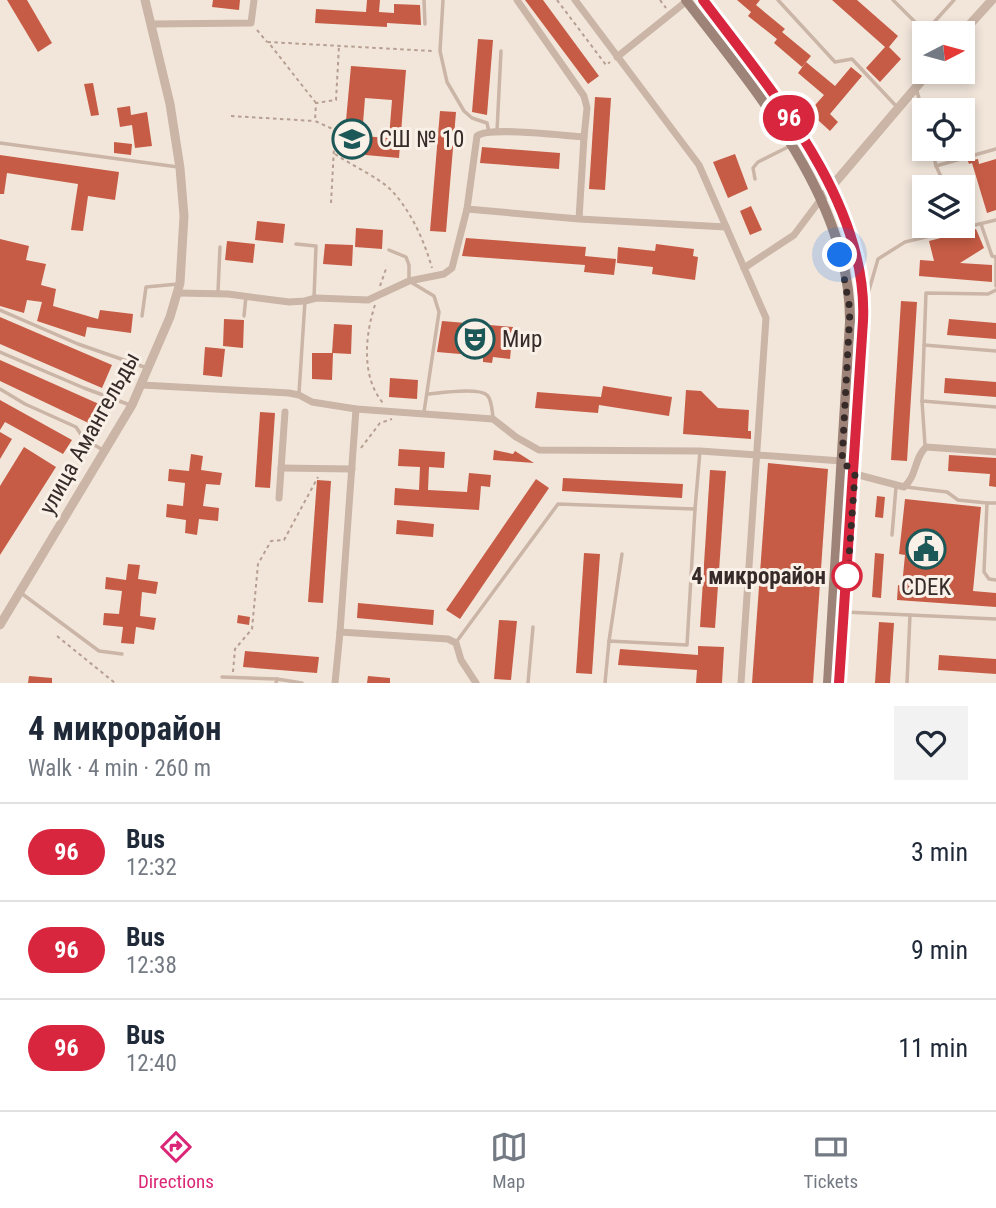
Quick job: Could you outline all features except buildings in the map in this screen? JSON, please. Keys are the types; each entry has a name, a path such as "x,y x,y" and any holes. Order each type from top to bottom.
{"main road":[{"path":"687,0 792,145 821,199 835,236 845,275 850,310 828,683"},
{"path":"703,0 796,127 831,186 849,232 859,272 864,310 839,683"}],"street":[{"name":"улица Амангельды","path":"0,625 3,611 20,592 132,405 149,369 179,288 184,216 180,168 145,0"},
{"path":"152,24 251,23 254,0"},
{"path":"517,0 584,96 587,108 579,219"},
{"path":"575,0 699,165 766,318 741,683"},
{"path":"617,57 687,0"},
{"path":"973,21 992,0"},
{"path":"744,268 794,236 831,186 919,84"},
{"path":"179,288 289,302 314,298 358,300 377,296 409,281 443,274 452,268 467,209 477,136 482,132 493,131 584,137"},
{"path":"467,209 579,219 726,227"},
{"path":"142,385 299,395 312,402 356,410 493,419 516,438 539,450 700,452 842,461 855,474 900,487 914,476 920,453 926,447 996,452"},
{"path":"335,683 356,410"},
{"path":"279,498 285,412"},
{"path":"281,468 323,468 352,464"},
{"path":"340,632 448,639 456,643 461,660 476,683"}],"lane":[{"path":"424,0 425,24"},
{"path":"443,0 440,51 447,82 464,111 472,118 486,123 493,131"},
{"path":"778,0 835,62 852,60 897,107"},
{"path":"893,0 915,21"},
{"path":"936,21 954,0"},
{"path":"493,131 501,51"},
{"path":"916,87 919,98"},
{"path":"0,143 180,168"},
{"path":"755,179 753,168 758,162 792,145"},
{"path":"936,166 996,149"},
{"path":"935,161 941,175"},
{"path":"975,226 996,220"},
{"path":"926,447 922,401 926,293 988,295 996,288 996,257 992,256 981,224"},
{"path":"864,310 878,260 905,242 924,238"},
{"path":"296,244 316,246 314,298"},
{"path":"218,294 220,247"},
{"path":"389,250 406,257 410,265 409,281 434,296 439,312 423,414"},
{"path":"142,316 146,287 179,288"},
{"path":"244,316 246,296"},
{"path":"299,395 305,301"},
{"path":"0,310 78,344 149,369"},
{"path":"924,345 996,351"},
{"path":"0,352 83,388 132,405"},
{"path":"0,388 25,404 76,427 84,439 104,451"},
{"path":"428,394 476,391 485,393 489,397 493,419"},
{"path":"922,401 996,407"},
{"path":"609,642 687,645 700,452"},
{"path":"892,535 900,487 947,492 958,500 996,503"},
{"path":"987,503 984,572 989,579 996,580"},
{"path":"456,643 558,504 695,509"},
{"path":"605,683 622,554"},
{"path":"20,592 99,651 122,654"},
{"path":"845,612 996,619"},
{"path":"910,615 907,683 914,683"},
{"path":"527,683 533,627"},
{"path":"222,677 302,683"}],"path":[{"path":"557,0 607,65 617,57"},
{"path":"251,23 316,103 315,121"},
{"path":"268,42 440,51"},
{"path":"316,103 336,100 340,46"},
{"path":"231,116 315,121 335,130 331,203"},
{"path":"334,154 389,188 407,211 425,246 432,276"},
{"path":"387,266 367,330 373,385 378,397 390,412"},
{"path":"352,464 380,423 410,413"},
{"path":"232,678 235,649 252,629 258,564 271,541 284,540 323,468"},
{"path":"57,636 114,683"}],"bus line":[{"name":"96","path":"703,0 796,127 831,186 849,232 859,272 864,310 839,683"}],"place":[{"name":"СШ № 10","path":"352,139"},
{"name":"Мир","path":"475,339"},
{"name":"CDEK","path":"926,549"},
{"name":"4 микрорайон","path":"847,576"}],"route":[{"path":"840,255 850,310 842,461 855,474 847,585 847,576"}]}
